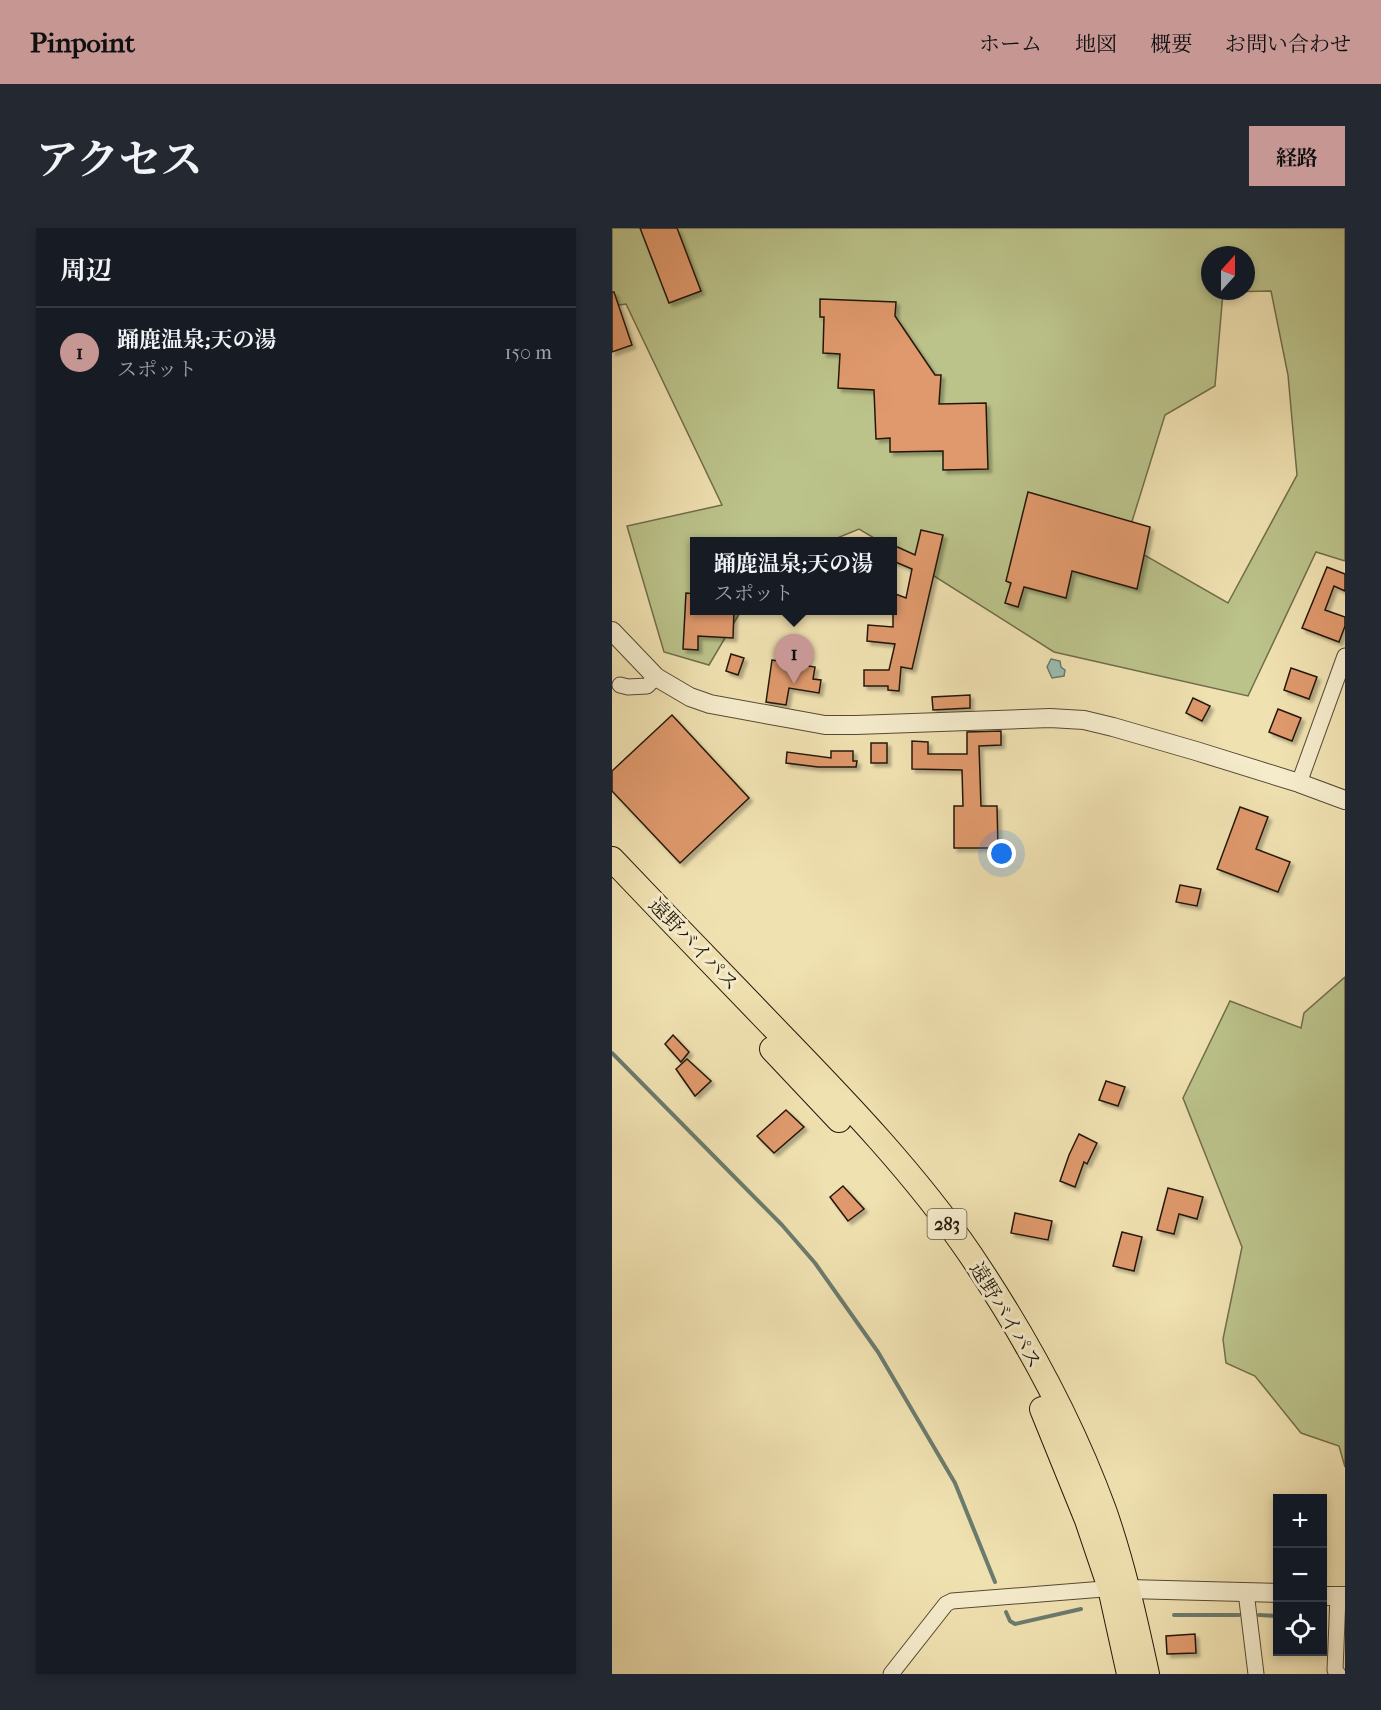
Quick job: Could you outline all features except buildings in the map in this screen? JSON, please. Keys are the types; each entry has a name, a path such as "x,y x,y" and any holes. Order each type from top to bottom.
{"highway":[{"name":"遠野バイパス","path":"612,859 755,1019"},
{"name":"遠野バイパス","path":"612,880 755,1019 825,1080 908,1172 969,1252 1037,1364 1087,1468 1104,1511 1119,1588 1129,1674"},
{"name":"遠野バイパス","path":"1119,1588 1147,1674"}],"street":[{"path":"612,631 656,677 690,697 710,704 825,724 856,725 1050,718 1084,720 1166,742 1299,783 1345,800"},
{"path":"1299,783 1345,656"},
{"path":"620,686 647,686 656,677"},
{"path":"891,1674 946,1604 952,1601 1119,1588 1273,1593"},
{"path":"1246,1592 1256,1674"},
{"path":"1335,1596 1335,1670 1338,1674"}],"green space":[{"path":"612,228 1345,228 1345,561 1316,552 1248,696 1054,652 897,553 897,537 872,537 859,529 840,537 690,537 690,615 739,615 709,665 664,652 627,526 722,505 626,304 612,306","holes":["1201,246 1255,246 1255,291 1271,291 1288,375 1297,475 1228,603 1125,544 1165,415 1215,386 1222,300 1201,300"]},
{"path":"1345,977 1345,1467 1339,1446 1301,1433 1255,1376 1226,1363 1223,1339 1242,1247 1183,1098 1230,1001 1301,1028 1304,1013"}],"shaded area":[{"path":"1051,659 1060,661 1061,667 1065,670 1064,676 1052,678 1047,667"}],"waterway":[{"path":"612,1053 782,1225 815,1263 878,1352 955,1483 995,1582"},
{"path":"1006,1612 1010,1621 1015,1624 1081,1609"},
{"path":"1174,1615 1239,1615"},
{"path":"1259,1615 1273,1616"}],"place":[{"name":"踊鹿温泉;天の湯","path":"794,684"}]}
